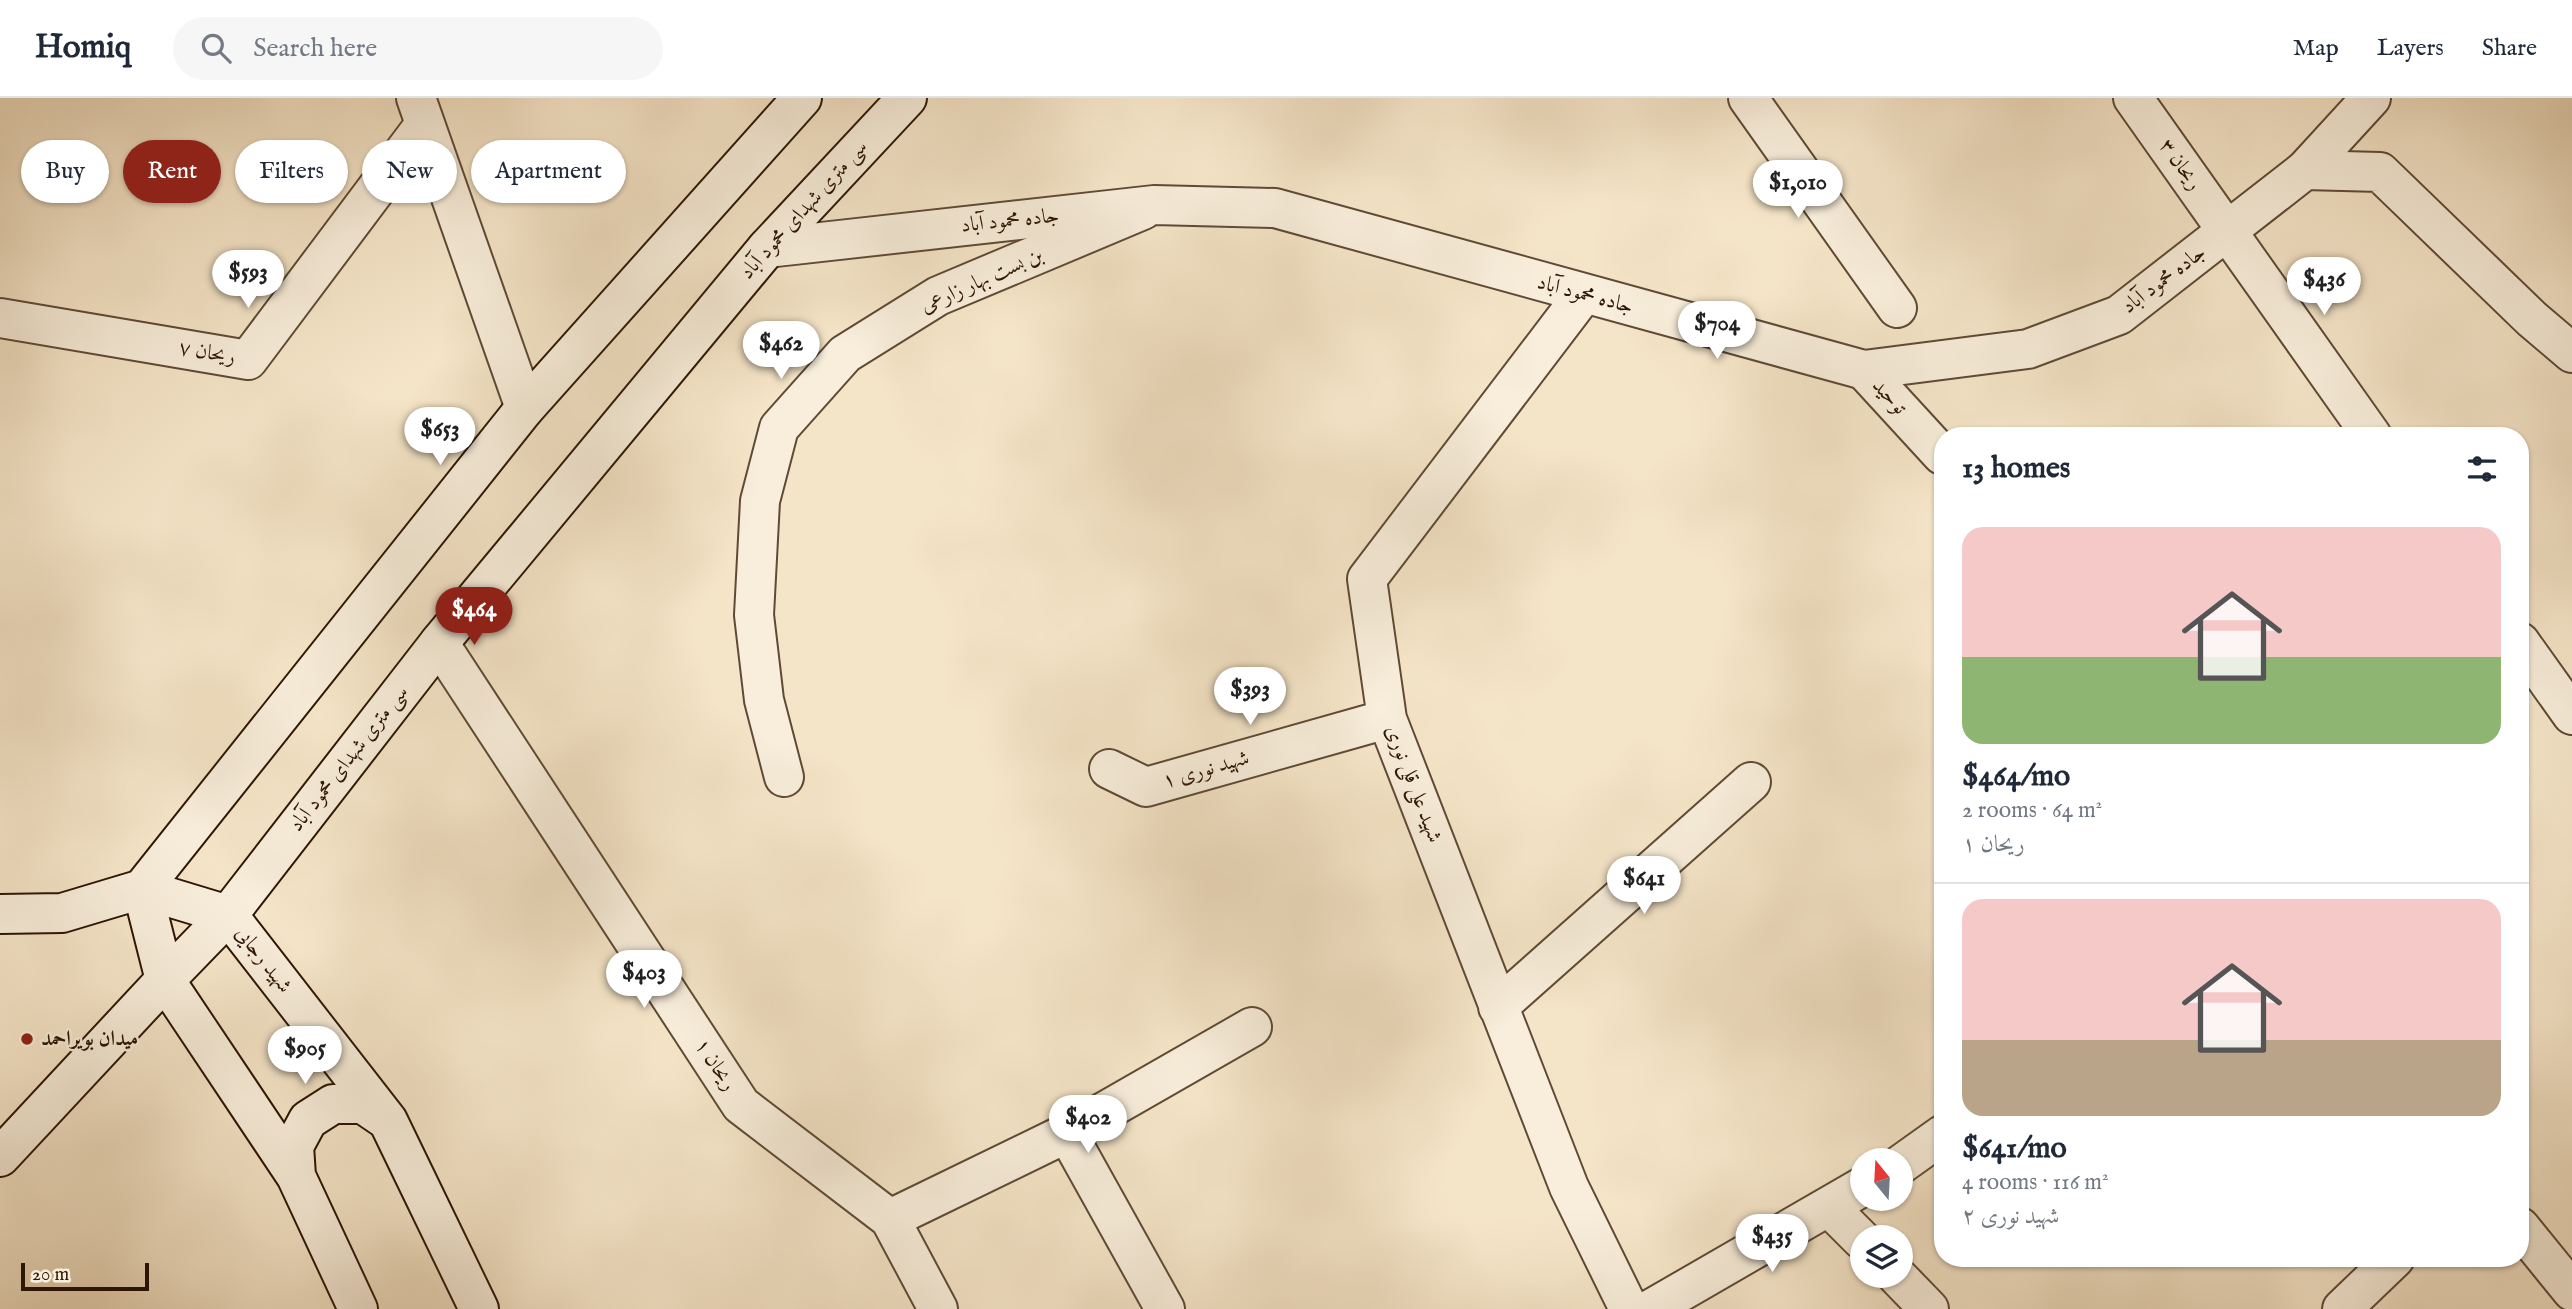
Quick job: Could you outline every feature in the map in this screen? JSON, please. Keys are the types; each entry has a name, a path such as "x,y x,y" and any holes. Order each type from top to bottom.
{"street":[{"path":"0,914 62,913 142,889 525,408 802,98"},
{"name":"سی متری شهدای محمود آباد","path":"0,1157 228,915 439,643 767,248 907,98"},
{"path":"1748,98 1897,308"},
{"name":"ریحان ۳","path":"2133,98 2366,427"},
{"name":"جاده محمود آباد","path":"767,248 1154,205 1275,208 1583,295 1864,370 2028,349 2119,315 2305,170 2371,98"},
{"name":"ریحان ۷","path":"420,111 525,408"},
{"name":"ریحان ۷","path":"0,318 248,360 420,111"},
{"path":"2305,170 2380,172 2532,319 2572,353"},
{"name":"بن بست بهار زارعی","path":"784,777 764,701 754,615 760,501 779,428 845,354 938,296 1154,205"},
{"name":"شهید علی قلی نوری","path":"1583,295 1367,579 1387,719 1569,1187 1629,1309"},
{"name":"توحيد","path":"1864,370 1934,446"},
{"name":"ریحان ۱","path":"439,643 741,1105 890,1219 938,1309"},
{"path":"2529,655 2572,715"},
{"name":"شهید نوری ۱","path":"1110,769 1146,787 1387,719"},
{"path":"1498,1007 1751,782"},
{"path":"142,889 165,980 296,1176 358,1309"},
{"name":"شهید رجایی","path":"142,889 228,915 388,1121 479,1309"},
{"path":"890,1219 1067,1133 1252,1027"},
{"path":"296,1176 294,1146 308,1120 333,1104 363,1104 388,1121"},
{"path":"1067,1133 1165,1309"},
{"path":"1913,1156 1934,1141"},
{"path":"1651,1309 1850,1194"},
{"path":"1829,1207 1850,1228"},
{"path":"2529,1238 2572,1291"},
{"path":"2342,1309 2386,1267"},
{"path":"1909,1288 1929,1309"}],"place":[{"name":"میدان بویراحمد","path":"27,1039"}]}
